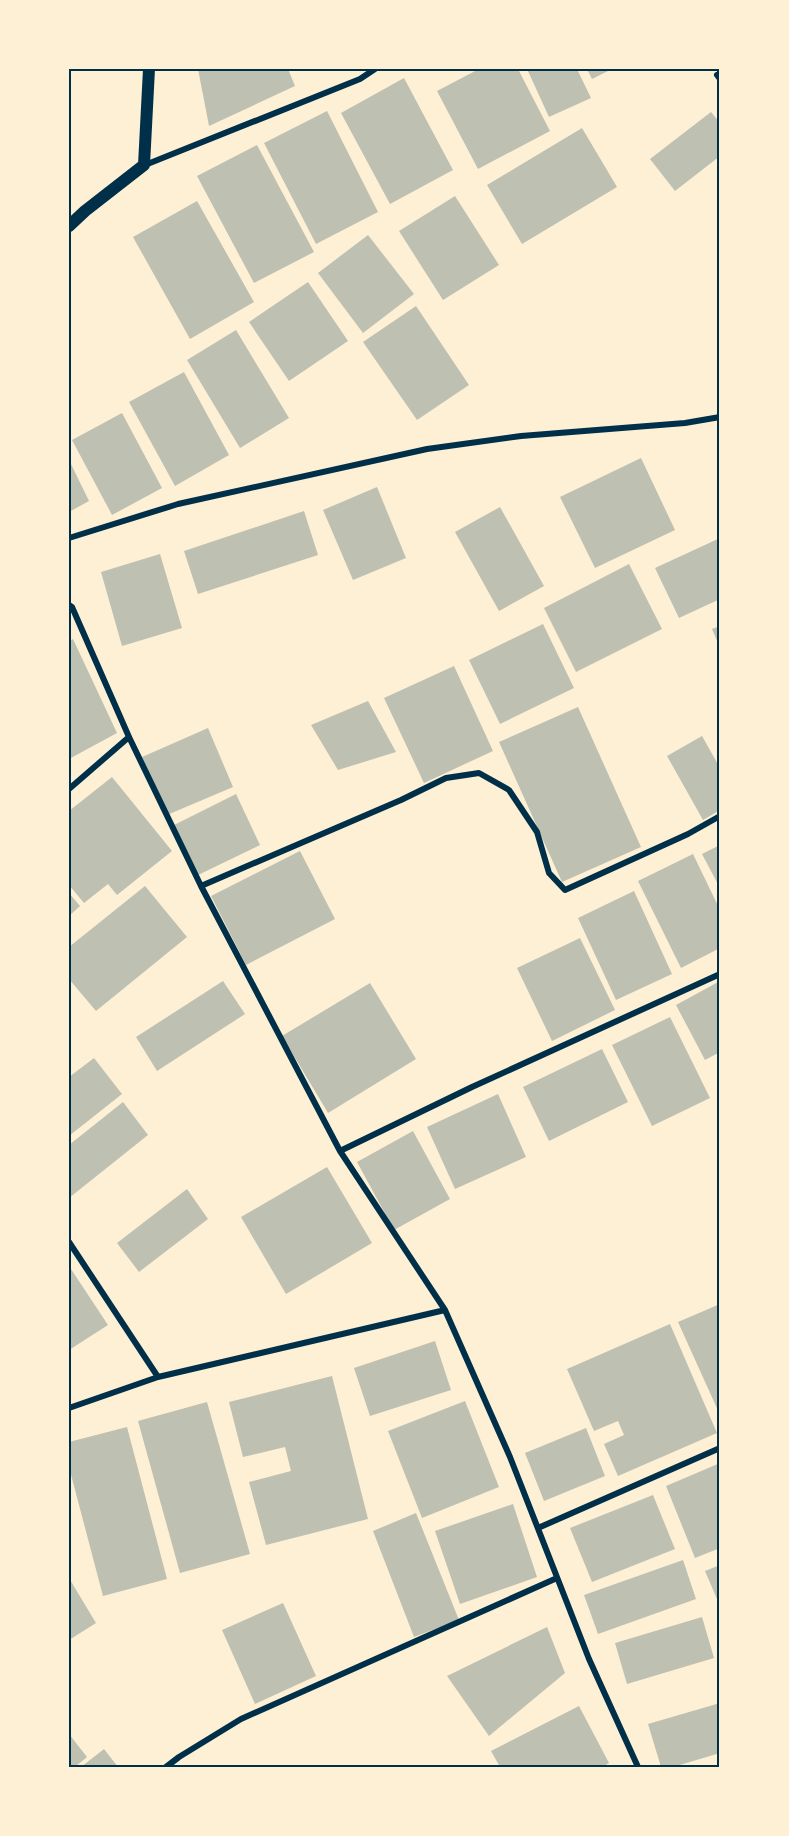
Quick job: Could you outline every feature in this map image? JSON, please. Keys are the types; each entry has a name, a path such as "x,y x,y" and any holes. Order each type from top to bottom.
{"main road":[{"path":"69,226 144,165 148,69"}],"street":[{"path":"144,165 360,79 375,69"},
{"path":"69,538 178,504 427,449 521,436 685,423 720,417"},
{"path":"69,605 72,607 129,738 201,886 340,1151 444,1310 510,1457 589,1659 638,1767"},
{"path":"69,789 129,738"},
{"path":"201,886 401,800 446,778 479,773 509,790 537,832 549,873 565,890 688,834 720,816"},
{"path":"340,1151 472,1087 720,974"},
{"path":"69,1242 158,1377"},
{"path":"69,1408 158,1377 444,1310"},
{"path":"538,1528 720,1448"},
{"path":"166,1767 241,1719 558,1578"}],"building":[{"path":"198,69 288,69 295,86 209,126"},
{"path":"479,69 518,69 550,131 478,169 437,91"},
{"path":"527,69 577,69 591,98 549,117"},
{"path":"587,69 612,69 592,79"},
{"path":"404,78 453,170 390,204 341,113"},
{"path":"327,111 378,212 316,244 264,143"},
{"path":"711,112 720,123 720,156 675,191 650,159"},
{"path":"582,128 617,187 522,244 487,185"},
{"path":"257,145 314,252 254,283 197,176"},
{"path":"455,196 499,265 443,300 399,231"},
{"path":"197,201 254,302 190,339 133,237"},
{"path":"368,235 414,294 363,333 318,273"},
{"path":"308,282 348,341 289,381 249,322"},
{"path":"416,306 469,385 417,420 363,342"},
{"path":"236,330 289,418 240,448 187,360"},
{"path":"184,372 229,455 175,486 129,402"},
{"path":"122,413 162,488 112,515 72,440"},
{"path":"641,458 675,530 595,568 560,497"},
{"path":"69,460 89,501 69,512"},
{"path":"377,487 406,558 353,580 323,510"},
{"path":"500,507 544,586 499,611 455,532"},
{"path":"304,511 318,555 198,594 184,551"},
{"path":"720,538 720,599 679,618 655,568"},
{"path":"160,554 182,628 122,646 101,572"},
{"path":"629,564 662,629 576,672 544,608"},
{"path":"543,624 574,688 500,724 469,660"},
{"path":"720,626 720,648 712,629"},
{"path":"73,639 117,733 69,759 69,641"},
{"path":"454,666 493,751 424,783 384,698"},
{"path":"368,701 396,752 338,770 311,725"},
{"path":"578,707 641,847 562,882 499,742"},
{"path":"208,728 233,787 167,815 142,757"},
{"path":"702,736 720,768 720,810 703,820 667,756"},
{"path":"112,777 172,851 117,895 108,884 84,903 69,885 69,811"},
{"path":"236,794 260,845 196,876 172,826"},
{"path":"720,845 720,888 702,854"},
{"path":"300,851 335,919 246,965 211,896"},
{"path":"693,854 720,910 720,948 681,968 638,881"},
{"path":"145,886 187,937 96,1011 69,979 69,947"},
{"path":"634,891 672,974 616,1000 578,918"},
{"path":"69,893 80,906 69,916"},
{"path":"580,938 615,1010 552,1041 517,968"},
{"path":"223,981 245,1014 157,1071 136,1037"},
{"path":"720,981 720,1052 705,1060 676,1005"},
{"path":"370,983 416,1059 328,1113 282,1036"},
{"path":"670,1017 710,1098 652,1126 612,1045"},
{"path":"602,1049 628,1102 549,1141 523,1087"},
{"path":"94,1058 122,1094 69,1136 69,1077"},
{"path":"498,1094 526,1157 455,1189 427,1127"},
{"path":"123,1102 148,1135 69,1198 69,1145"},
{"path":"413,1131 450,1199 394,1230 357,1162"},
{"path":"327,1167 372,1243 286,1294 241,1217"},
{"path":"187,1189 208,1219 139,1272 117,1243"},
{"path":"69,1266 108,1325 69,1350"},
{"path":"720,1304 720,1415 678,1322"},
{"path":"670,1324 717,1433 618,1476 604,1444 624,1435 618,1421 594,1431 567,1369"},
{"path":"435,1341 451,1390 370,1416 354,1368"},
{"path":"332,1376 368,1519 266,1545 249,1482 291,1471 285,1447 243,1457 229,1402"},
{"path":"465,1401 499,1487 422,1518 388,1431"},
{"path":"207,1402 250,1554 180,1573 138,1421"},
{"path":"127,1427 167,1579 103,1596 69,1467 69,1442"},
{"path":"586,1428 605,1476 544,1501 525,1453"},
{"path":"720,1463 720,1548 695,1558 666,1486"},
{"path":"653,1495 675,1549 592,1582 570,1528"},
{"path":"513,1504 537,1577 460,1604 435,1531"},
{"path":"416,1513 459,1620 414,1637 373,1531"},
{"path":"683,1560 696,1599 598,1634 584,1595"},
{"path":"720,1565 720,1606 705,1571"},
{"path":"69,1578 96,1623 69,1640"},
{"path":"283,1603 316,1676 255,1704 222,1630"},
{"path":"702,1617 714,1658 627,1684 615,1643"},
{"path":"547,1627 565,1673 489,1736 447,1676"},
{"path":"720,1703 720,1753 673,1767 661,1767 648,1724"},
{"path":"579,1706 609,1763 602,1767 500,1767 491,1751"},
{"path":"69,1734 87,1757 75,1767 69,1767"},
{"path":"104,1749 118,1767 81,1767"}]}
